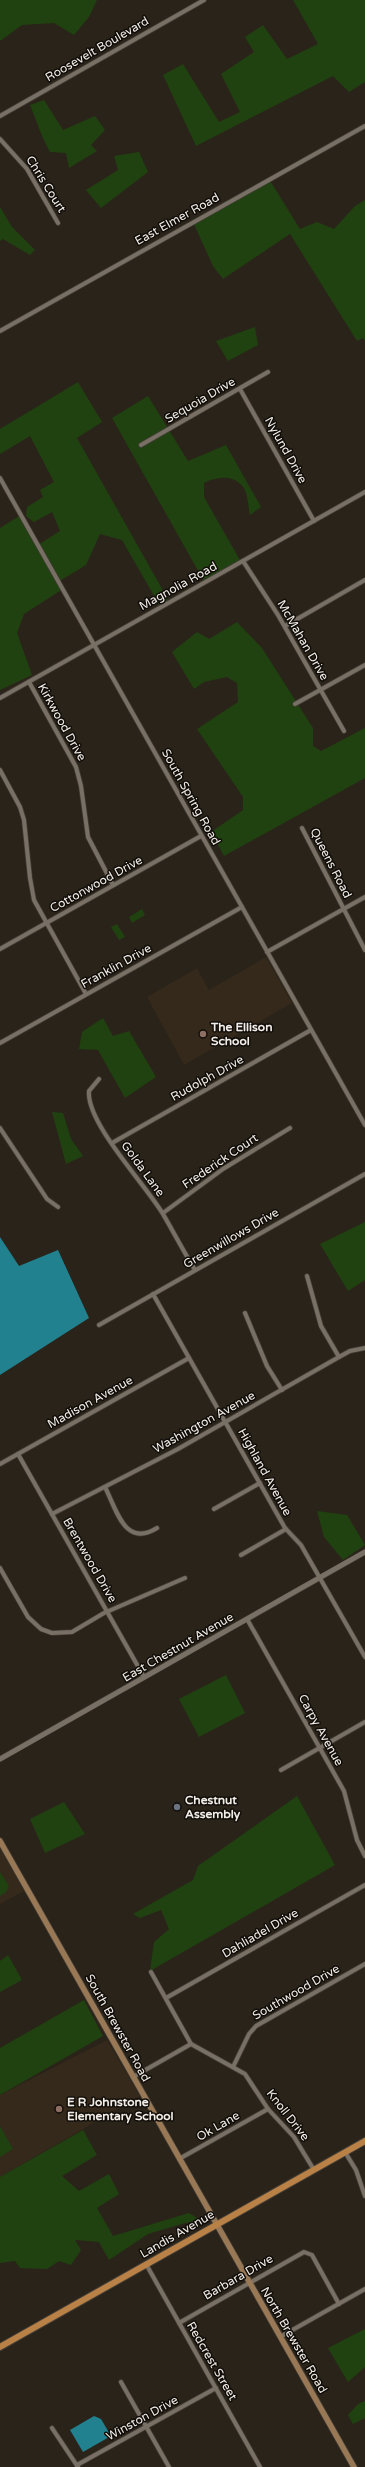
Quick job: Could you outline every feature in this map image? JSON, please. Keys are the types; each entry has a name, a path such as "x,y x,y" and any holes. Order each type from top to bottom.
{"main road":[{"name":"South Brewster Road","path":"0,1842 216,2225"},
{"name":"Landis Avenue","path":"0,2347 365,2140"},
{"name":"North Brewster Road","path":"216,2225 354,2467"}],"street":[{"name":"Roosevelt Boulevard","path":"0,116 204,0"},
{"name":"East Elmer Road","path":"0,331 365,126"},
{"name":"Chris Court","path":"0,139 27,169 58,223"},
{"name":"Sequoia Drive","path":"141,445 268,372"},
{"name":"Nylund Drive","path":"240,388 314,521"},
{"name":"South Spring Road","path":"0,478 365,1125"},
{"name":"Magnolia Road","path":"0,698 365,492"},
{"name":"McMahan Drive","path":"243,561 284,626 344,731"},
{"path":"284,626 365,580"},
{"path":"295,704 365,665"},
{"name":"Kirkwood Drive","path":"29,682 76,767 81,786 88,837 113,885"},
{"path":"0,770 1,776 22,813 31,890 46,923 86,994"},
{"name":"Queens Road","path":"302,828 365,950"},
{"name":"Cottonwood Drive","path":"0,949 202,836"},
{"path":"267,952 365,897"},
{"name":"Franklin Drive","path":"0,1043 242,907"},
{"name":"Rudolph Drive","path":"112,1143 312,1030"},
{"name":"Golda Lane","path":"100,1079 91,1086 89,1102 112,1143 163,1213 195,1270"},
{"path":"0,1128 43,1194 58,1207"},
{"name":"Frederick Court","path":"163,1213 223,1169 290,1128"},
{"name":"Greenwillows Drive","path":"98,1325 365,1174"},
{"path":"307,1276 321,1326 339,1357"},
{"name":"Highland Avenue","path":"153,1294 286,1529 301,1545 365,1657"},
{"path":"245,1313 268,1366 282,1390"},
{"name":"Washington Avenue","path":"52,1514 225,1422 350,1351 365,1348"},
{"name":"Madison Avenue","path":"0,1464 189,1358"},
{"name":"Brentwood Drive","path":"18,1454 144,1677"},
{"path":"214,1509 260,1483"},
{"path":"105,1487 123,1522 132,1533 142,1535 158,1528"},
{"path":"241,1555 286,1529"},
{"name":"East Chestnut Avenue","path":"0,1759 365,1552"},
{"path":"0,1568 28,1617 41,1629 52,1633 72,1632 108,1612 185,1578"},
{"name":"Carpy Avenue","path":"247,1619 344,1791 357,1840 365,1856"},
{"path":"360,1648 365,1645"},
{"path":"281,1770 365,1722"},
{"name":"Dahliadel Drive","path":"166,1998 365,1885"},
{"name":"Southwood Drive","path":"233,2067 249,2034 256,2026 365,1964"},
{"name":"Knoll Drive","path":"151,1972 191,2044 199,2050 233,2067 250,2080 268,2110 294,2137 314,2170"},
{"path":"133,2077 191,2044"},
{"name":"Ok Lane","path":"179,2159 268,2110"},
{"path":"345,2152 356,2170 365,2196"},
{"name":"Barbara Drive","path":"179,2323 301,2252 307,2252 339,2304"},
{"name":"Redcrest Street","path":"146,2264 260,2467"},
{"path":"280,2337 365,2289"},
{"path":"121,2382 169,2467"},
{"name":"Winston Drive","path":"77,2466 216,2388"},
{"path":"52,2428 77,2466"}],"shaded area":[{"name":"The Ellison School","path":"266,957 292,1003 184,1065 147,997 197,968 209,990"},
{"path":"0,1848 24,1891 0,1904"},
{"name":"E R Johnstone Elementary School","path":"107,2040 140,2096 0,2177 0,2095"}],"green space":[{"path":"0,0 97,0 89,17 74,35 54,23 22,25 0,41"},
{"path":"293,0 365,0 365,82 349,92 333,76 196,146 163,75 183,64 219,122 240,112 221,74 254,52 245,37 263,25 287,59 318,44"},
{"path":"44,100 63,130 95,116 105,130 91,145 97,151 69,168 66,153 50,152 30,105"},
{"path":"139,152 148,172 101,208 86,190 118,170 114,156"},
{"path":"269,179 300,229 317,222 334,229 355,206 365,200 365,341 363,338 357,341 290,234 223,279 213,266 193,222"},
{"path":"0,207 12,227 35,250 30,255 3,239 0,241"},
{"path":"255,327 258,345 228,361 216,341"},
{"path":"78,382 102,422 77,438 170,603 161,608 122,540 100,534 86,565 58,582 63,589 24,614 17,633 32,675 0,690 0,528 21,515 38,545 60,531 52,512 34,522 26,516 27,507 43,497 40,490 54,482 30,436 0,454 0,429"},
{"path":"148,396 188,461 226,445 261,507 250,515 245,490 234,480 229,478 219,478 204,483 204,497 241,562 205,583 112,418"},
{"path":"237,622 262,648 313,728 313,746 321,751 365,728 365,778 224,856 211,832 243,810 243,797 197,729 238,702 237,683 227,677 204,682 194,689 172,652 197,632 209,639"},
{"path":"142,909 145,915 132,923 129,917"},
{"path":"117,924 125,937 119,940 111,927"},
{"path":"103,1018 113,1036 129,1031 156,1077 125,1098 98,1050 79,1049 82,1032"},
{"path":"52,1112 63,1113 71,1139 83,1156 66,1164"},
{"path":"365,1222 365,1280 348,1291 320,1244"},
{"path":"317,1511 347,1515 365,1545 343,1560 324,1537"},
{"path":"226,1675 245,1713 199,1737 179,1699"},
{"path":"297,1796 335,1865 150,1971 154,1942 169,1929 161,1910 140,1918 133,1914 193,1880 198,1866"},
{"path":"64,1802 85,1834 45,1853 30,1819"},
{"path":"0,1872 9,1886 6,1892 0,1896"},
{"path":"8,1955 22,1980 0,1992 0,1961"},
{"path":"84,2000 103,2036 0,2095 0,2048"},
{"path":"0,2126 13,2149 0,2157"},
{"path":"83,2130 97,2155 62,2176 79,2191 109,2174 119,2194 97,2208 113,2236 189,2213 202,2221 185,2223 148,2234 109,2260 99,2242 75,2240 81,2250 71,2265 59,2261 47,2269 20,2268 15,2261 0,2263 0,2177"},
{"path":"365,2329 365,2367 348,2382 328,2348"},
{"path":"365,2401 365,2418 353,2424 348,2415 358,2404"}],"water":[{"path":"0,1237 19,1266 58,1250 89,1318 0,1375"},
{"path":"94,2416 101,2419 111,2436 83,2452 70,2430"}],"place":[{"name":"The Ellison School","path":"203,1034"},
{"name":"Chestnut Assembly","path":"177,1807"},
{"name":"E R Johnstone Elementary School","path":"59,2109"}]}
